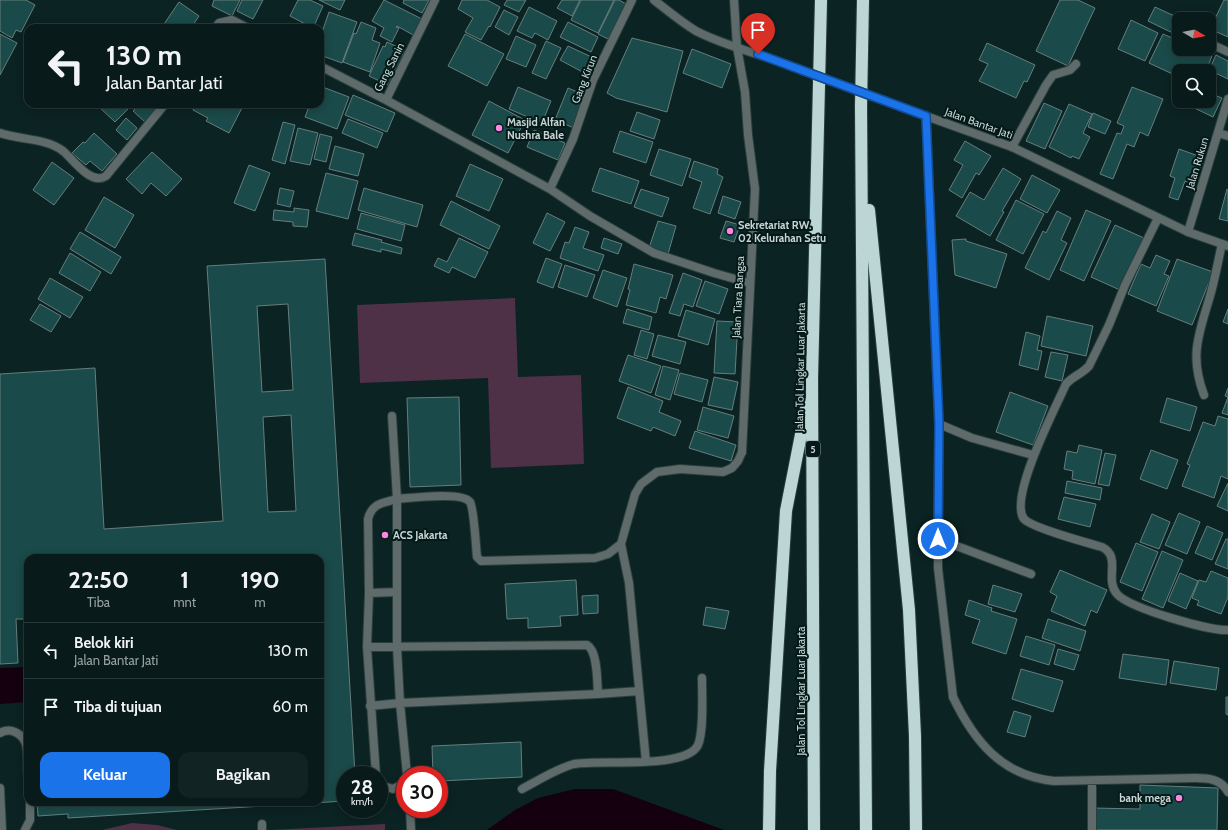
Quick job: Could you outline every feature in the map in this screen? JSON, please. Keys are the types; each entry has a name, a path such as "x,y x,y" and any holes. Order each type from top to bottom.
{"highway":[{"name":"Jalan Tol Lingkar Luar Jakarta","path":"814,830 812,379 821,0"},
{"path":"863,0 862,135 866,825"},
{"path":"862,135 908,610 915,736 916,830"},
{"path":"769,830 770,771 786,511 812,379"}],"street":[{"name":"Gang Sanin","path":"324,68 386,100 435,0"},
{"name":"Gang Kirun","path":"550,189 573,139 593,80 632,0"},
{"name":"Jalan Bantar Jati","path":"654,0 684,23 709,37 1012,147 1188,232 1225,245"},
{"name":"Jalan Tiara Bangsa","path":"622,544 635,494 641,484 657,472 680,469 723,472 732,468 738,461 742,452 749,283 755,189 748,135 745,92 737,47 734,0"},
{"path":"218,24 232,20 240,24"},
{"path":"1216,46 1228,52"},
{"path":"1012,147 1053,75 1070,70 1076,64"},
{"name":"Jalan Rukun","path":"1188,232 1228,99"},
{"path":"386,100 550,189 590,216 654,253 749,283"},
{"path":"0,134 49,144 62,151 88,175 102,179 162,108"},
{"path":"926,116 939,424 939,576 953,697 969,728 984,746 1003,763 1021,774 1039,780 1054,781 1210,778 1220,782 1228,792"},
{"path":"1218,133 1228,136"},
{"path":"1158,218 1125,285 1109,325 1089,366 1080,375 1070,380 1066,384 1033,455 1022,494 1021,510 1024,518 1035,526 1106,549 1112,558 1112,580 1116,593 1132,604 1174,619 1211,628 1228,630"},
{"path":"1204,395 1197,370 1196,354 1198,336 1225,245"},
{"path":"392,416 397,499 397,647 400,703 407,766"},
{"path":"939,424 972,438 1033,455"},
{"path":"375,766 367,646 369,593 368,519 369,514 374,507 379,504 397,499 424,497 464,497 470,502 477,558 481,561 595,558 608,554 622,544 629,583 646,762"},
{"path":"938,539 1031,574"},
{"path":"369,593 397,592"},
{"path":"367,646 587,645 590,647 594,655 598,694"},
{"path":"522,788 564,767 576,764 646,762 688,754 695,750 698,745 701,730 702,678"},
{"path":"370,706 400,703 639,692"},
{"path":"0,733 5,730 12,730 18,733 24,740"},
{"path":"1092,781 1092,830"},
{"path":"0,788 2,830"},
{"path":"25,830 30,820 30,806"},
{"path":"410,818 411,830"}],"shaded area":[{"path":"515,298 518,377 581,375 584,464 491,468 488,378 360,383 357,305"},
{"path":"24,667 24,702 0,704 0,668"},
{"path":"575,789 613,789 724,830 487,830 515,810 538,798"},
{"path":"132,823 157,825 177,830 102,830"},
{"path":"385,824 385,830 270,830"}],"building":[{"path":"0,0 26,0 35,5 21,32 16,30 12,38 0,31"},
{"path":"214,0 240,0 232,16 212,6"},
{"path":"242,0 263,0 253,19 237,11"},
{"path":"298,0 310,0 323,6 315,24 305,24 290,16"},
{"path":"319,0 345,0 340,10"},
{"path":"384,0 424,20 415,36 397,26 396,27 399,28 392,42 380,36 384,28 372,21"},
{"path":"404,0 429,0 422,13 403,3"},
{"path":"462,0 487,0 500,7 490,27 489,26 481,40 465,32 473,18 458,9"},
{"path":"507,0 526,0 519,12 504,5"},
{"path":"562,0 580,0 572,16 557,8"},
{"path":"581,0 614,0 598,33 571,20"},
{"path":"615,0 619,0 626,4 608,39 598,34"},
{"path":"1060,0 1078,0 1095,8 1068,66 1036,51"},
{"path":"1224,0 1228,0 1228,37 1216,32 1216,17"},
{"path":"179,2 199,16 194,24 164,24"},
{"path":"529,7 557,21 548,40 535,33 532,38 517,31"},
{"path":"1155,7 1172,15 1172,33 1148,21"},
{"path":"504,10 518,17 509,35 495,27"},
{"path":"329,12 357,22 342,63 324,56 324,26"},
{"path":"1131,20 1158,33 1145,61 1118,49"},
{"path":"361,22 376,28 372,40 380,43 370,72 343,62 354,33 356,34"},
{"path":"568,22 598,37 591,52 560,37"},
{"path":"0,34 17,43 0,75"},
{"path":"465,34 504,54 487,86 448,66"},
{"path":"1163,34 1172,38 1172,56 1212,56 1209,64 1172,64 1172,74 1149,63"},
{"path":"516,36 536,45 526,67 506,59"},
{"path":"632,38 683,51 667,112 616,98 607,93"},
{"path":"546,41 561,48 546,79 532,73"},
{"path":"387,42 404,50 402,55 405,56 392,87 369,76 383,46 385,47"},
{"path":"987,43 1035,65 1027,82 1024,81 1016,98 979,81 988,64 979,60"},
{"path":"568,46 600,61 592,77 560,60"},
{"path":"692,49 731,64 722,88 683,73"},
{"path":"1216,55 1228,61 1228,79 1216,73 1216,64 1212,64"},
{"path":"518,87 551,101 542,123 509,109"},
{"path":"1132,87 1163,99 1148,136 1140,132 1134,147 1127,144 1113,179 1100,174 1117,133 1121,134 1124,126 1117,123"},
{"path":"324,88 349,97 337,129 305,117 308,108 324,108"},
{"path":"568,88 587,96 574,128 555,120"},
{"path":"353,95 395,113 387,132 345,115"},
{"path":"1216,96 1222,98 1213,117 1194,108 1216,108"},
{"name":"Masjid Alfan Nushra Bale","path":"489,101 525,120 508,153 472,135"},
{"path":"1044,103 1062,111 1045,149 1026,141"},
{"path":"1069,104 1092,114 1083,133 1090,137 1079,159 1072,156 1071,158 1049,147"},
{"path":"100,108 129,108 115,122"},
{"path":"136,108 155,108 157,110 145,122 133,111"},
{"path":"194,108 242,108 229,133 206,121 208,118 193,110"},
{"path":"637,112 660,120 654,139 630,131"},
{"path":"1093,113 1111,121 1105,134 1088,127"},
{"path":"126,118 137,128 127,140 116,130"},
{"path":"348,119 383,133 377,148 342,133"},
{"path":"283,122 295,125 285,164 272,160"},
{"path":"298,128 318,133 310,165 290,161"},
{"path":"534,130 565,143 558,160 527,147"},
{"path":"620,131 653,142 646,163 613,152"},
{"path":"94,133 117,154 102,171 90,161 86,165 72,153 83,142 85,143"},
{"path":"320,134 332,137 326,162 314,159"},
{"path":"965,141 991,156 979,175 976,173 962,198 949,190 963,165 954,160"},
{"path":"335,146 364,154 358,176 329,169"},
{"path":"659,149 691,159 682,186 650,175"},
{"path":"1179,149 1204,158 1195,184 1185,181 1178,200 1169,197 1175,178 1170,176"},
{"path":"152,152 182,179 166,196 151,183 142,194 126,179"},
{"path":"694,161 718,169 717,174 723,177 710,214 693,208 702,182 689,177"},
{"path":"52,162 74,178 54,205 33,190"},
{"path":"470,164 503,179 489,211 456,196"},
{"path":"249,165 270,173 255,211 234,203"},
{"path":"600,168 639,181 631,204 592,191"},
{"path":"1003,168 1021,179 1002,211 1004,212 990,236 956,216 970,192 984,200"},
{"path":"326,173 358,181 348,219 316,211"},
{"path":"1032,175 1060,190 1047,213 1020,199"},
{"path":"280,188 294,191 290,207 277,204"},
{"path":"364,188 423,205 417,227 358,210"},
{"path":"641,189 669,198 662,217 634,207"},
{"path":"1227,189 1228,190 1228,221 1219,219"},
{"path":"723,196 741,202 735,219 718,213"},
{"path":"104,197 134,215 115,248 85,230"},
{"path":"1016,200 1044,214 1023,254 996,240"},
{"path":"451,201 500,226 489,249 440,225"},
{"path":"294,208 309,210 307,227 293,226 293,222 273,220 274,210 294,212"},
{"path":"1086,210 1111,221 1084,281 1060,270"},
{"path":"1057,211 1071,218 1061,240 1067,243 1049,280 1025,268 1043,231 1046,233"},
{"path":"361,213 405,225 401,241 357,229"},
{"path":"547,213 565,222 550,251 533,243"},
{"path":"658,221 676,226 668,254 649,248"},
{"name":"Sekretariat RW. 02 Kelurahan Setu","path":"726,221 740,225 734,242 720,238"},
{"path":"1115,225 1144,238 1120,290 1091,277"},
{"path":"575,227 589,232 583,248 604,255 598,271 560,258 565,242 569,243"},
{"path":"80,232 121,257 111,274 70,249"},
{"path":"355,233 382,240 381,242 402,248 401,254 381,249 381,252 352,245"},
{"path":"459,238 488,252 475,278 452,267 449,273 434,266 438,258 447,262"},
{"path":"604,238 622,244 618,254 601,248"},
{"path":"966,239 966,241 1007,254 996,288 955,275 952,240"},
{"path":"70,253 101,272 90,291 59,273"},
{"path":"1156,255 1170,261 1164,274 1169,276 1156,306 1128,294 1141,264 1150,268"},
{"path":"546,258 562,264 553,288 537,282"},
{"path":"325,259 354,766 336,766 336,802 324,802 324,554 24,554 24,619 16,619 18,663 0,664 0,374 95,368 104,529 223,521 207,266","holes":["288,304 293,390 262,392 257,306","291,415 296,511 268,512 263,417"]},
{"path":"1177,259 1213,272 1192,325 1157,311"},
{"path":"634,264 673,275 666,299 660,297 656,313 626,305"},
{"path":"565,265 595,275 587,297 558,287"},
{"path":"603,270 627,278 617,307 593,298"},
{"path":"683,273 702,280 693,307 684,304 680,316 669,313"},
{"path":"50,278 83,297 70,318 38,299"},
{"path":"705,281 728,289 719,314 696,306"},
{"path":"40,304 61,316 51,332 30,320"},
{"path":"627,309 652,317 649,330 623,323"},
{"path":"1228,309 1228,324 1223,322"},
{"path":"686,310 715,319 708,345 678,336"},
{"path":"1047,316 1093,326 1086,356 1041,346"},
{"path":"717,321 738,322 735,374 714,373"},
{"path":"641,330 654,334 647,359 634,355"},
{"path":"1026,332 1040,336 1037,350 1042,351 1038,370 1019,365"},
{"path":"658,335 686,342 680,364 652,356"},
{"path":"1051,352 1068,355 1062,381 1045,377"},
{"path":"628,355 661,366 651,393 619,381"},
{"path":"663,366 679,370 670,400 655,395"},
{"path":"680,373 708,380 702,402 674,394"},
{"path":"714,377 738,382 732,410 708,405"},
{"path":"628,387 663,401 659,412 681,421 675,436 653,427 651,431 617,418"},
{"path":"1228,388 1228,397 1225,396"},
{"path":"1010,392 1048,406 1033,445 996,432"},
{"path":"459,397 461,485 410,487 407,398"},
{"path":"1228,397 1228,415 1222,413"},
{"path":"1167,398 1197,407 1190,431 1160,422"},
{"path":"703,407 734,416 728,438 697,430"},
{"path":"1218,416 1228,419 1228,479 1221,476 1214,498 1182,486 1190,465 1187,464 1203,422 1215,426"},
{"path":"695,431 736,445 731,461 689,448"},
{"path":"1079,445 1102,450 1095,484 1072,479 1073,471 1064,469 1067,451 1077,453"},
{"path":"1151,450 1178,460 1167,489 1140,479"},
{"path":"1105,453 1116,455 1109,486 1098,484"},
{"path":"1067,481 1102,488 1100,500 1065,493"},
{"path":"1228,483 1228,511 1217,506"},
{"path":"1064,497 1096,504 1090,527 1058,519"},
{"path":"1179,513 1200,522 1187,554 1165,545"},
{"path":"1152,514 1170,522 1159,549 1140,542"},
{"path":"1207,526 1223,533 1212,560 1195,553"},
{"path":"1226,539 1228,539 1228,569 1215,564"},
{"path":"1136,543 1158,552 1142,591 1120,582"},
{"path":"1162,551 1183,560 1163,608 1142,599"},
{"path":"1060,570 1107,590 1097,613 1091,610 1085,626 1051,611 1057,596 1050,592"},
{"path":"1211,571 1228,578 1228,597 1221,614 1197,605 1199,601 1192,598 1199,580 1206,582"},
{"path":"1180,573 1198,581 1186,609 1168,601"},
{"path":"576,580 578,615 560,616 561,626 528,628 528,618 507,619 505,584"},
{"path":"993,585 1022,594 1015,612 988,604"},
{"path":"598,595 598,613 583,614 582,596"},
{"path":"969,600 992,608 991,611 1017,619 1006,654 972,643 980,620 965,615"},
{"path":"706,607 729,611 725,629 703,625"},
{"path":"1048,619 1086,631 1080,651 1042,638"},
{"path":"1026,636 1055,645 1049,665 1020,656"},
{"path":"1058,649 1079,655 1074,670 1054,664"},
{"path":"1123,654 1169,660 1166,685 1119,678"},
{"path":"1174,661 1219,668 1216,690 1170,683"},
{"path":"1021,669 1063,681 1053,712 1012,699"},
{"path":"1226,697 1228,697 1228,715 1226,714"},
{"path":"1014,711 1031,716 1025,737 1007,732"},
{"path":"521,742 522,777 448,781 448,766 433,766 432,746"},
{"name":"bank mega","path":"1140,785 1218,788 1217,830 1095,830 1094,808 1140,809"},
{"path":"37,806 264,806 68,818 68,814 38,816"}],"place":[{"name":"Masjid Alfan Nushra Bale","path":"499,128"},
{"name":"Sekretariat RW. 02 Kelurahan Setu","path":"730,231"},
{"name":"ACS Jakarta","path":"385,535"},
{"name":"bank mega","path":"1179,798"}],"route":[{"path":"758,54 926,116 939,424 938,539"}]}
